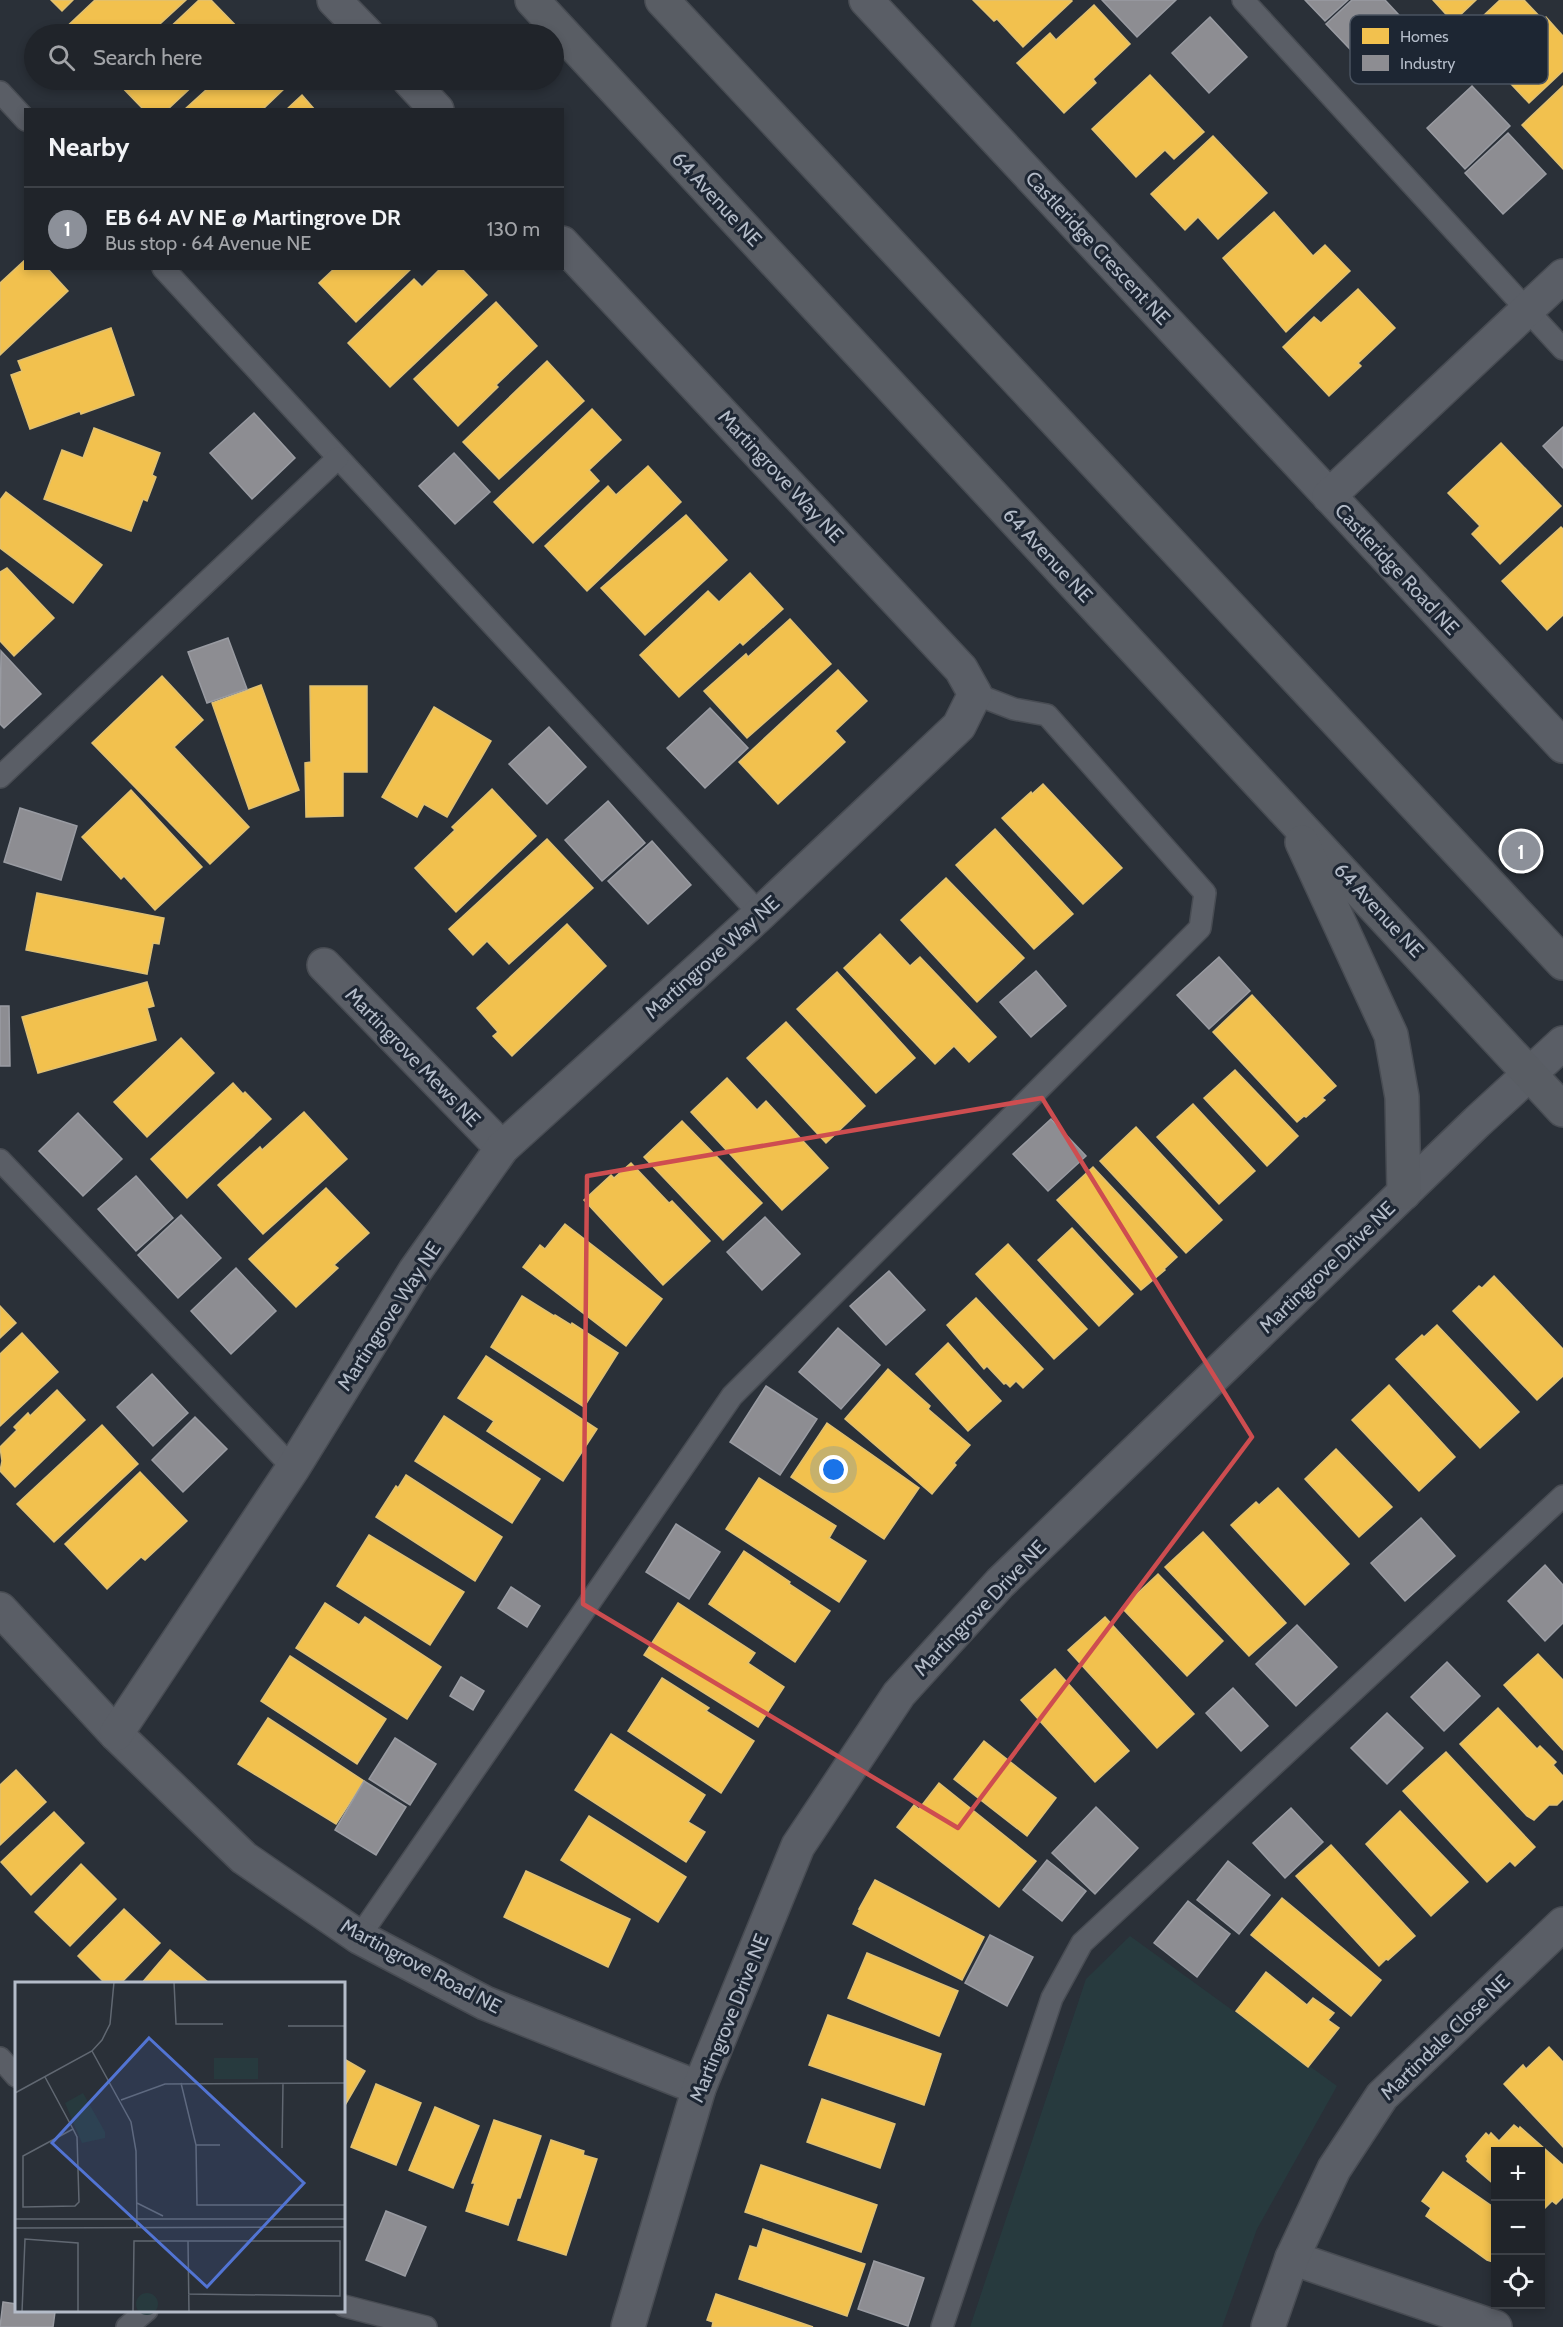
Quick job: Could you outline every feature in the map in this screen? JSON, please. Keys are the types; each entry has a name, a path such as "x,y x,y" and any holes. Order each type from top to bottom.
{"main road":[{"name":"64 Avenue NE","path":"532,0 554,24"},
{"path":"662,0 1563,963"},
{"name":"64 Avenue NE","path":"564,34 1563,1110"},
{"path":"1288,813 1392,1035 1401,1097 1404,1193"}],"street":[{"path":"334,0 357,24"},
{"name":"Castleridge Crescent NE","path":"866,0 1329,496"},
{"path":"418,90 435,108"},
{"name":"Martingrove Way NE","path":"116,1734 293,1468 415,1271 502,1148 760,914 959,726 975,694 961,669 564,245"},
{"name":"Castleridge Road NE","path":"1563,276 1329,496 1563,746"},
{"name":"Martingrove Mews NE","path":"324,965 502,1148"},
{"name":"Martingrove Drive NE","path":"628,2327 699,2088 798,1846 899,1694 1000,1583 1404,1193 1563,1043"},
{"name":"Martingrove Road NE","path":"0,1609 116,1734 244,1858 359,1937 485,2003 699,2088"},
{"name":"Martindale Close NE","path":"1268,2327 1292,2258 1334,2169 1382,2096 1563,1924"},
{"path":"1292,2258 1495,2327"}],"lane":[{"path":"1243,0 1563,349"},
{"path":"0,93 24,118"},
{"path":"165,270 760,914"},
{"path":"0,777 338,458"},
{"path":"359,1937 732,1396 1200,928 1205,893 1047,715 1014,709 975,694"},
{"path":"0,1160 293,1468"},
{"path":"942,2327 1052,1998 1082,1943 1563,1496"},
{"path":"0,2058 15,2075"},
{"path":"345,2306 426,2327"},
{"path":"128,2327 145,2312"}],"highlighted area":[{"path":"1042,1098 1252,1437 958,1828 583,1604 587,1176"}],"green space":[{"path":"1130,1936 1337,2086 1257,2229 1222,2327 970,2327 1086,1979"}],"building: Homes":[{"path":"51,0 73,0 62,11"},
{"path":"95,0 186,0 160,24 70,24"},
{"path":"199,0 211,0 234,24 174,24"},
{"path":"973,0 1072,1 1023,47 997,19 994,21"},
{"path":"1433,0 1476,0 1460,15 1447,15"},
{"path":"1500,0 1524,0 1538,15 1484,15"},
{"path":"1094,5 1130,44 1093,79 1096,83 1064,113 1017,63 1050,33 1056,40"},
{"path":"1548,19 1563,36 1563,71 1529,103 1511,84 1548,84"},
{"path":"1150,75 1204,132 1174,159 1165,150 1136,177 1092,129"},
{"path":"1563,86 1563,169 1522,125"},
{"path":"125,90 188,90 169,108 142,108"},
{"path":"206,90 283,90 264,108 186,108"},
{"path":"302,95 313,108 288,108"},
{"path":"1213,136 1267,193 1218,239 1198,217 1185,230 1151,194"},
{"path":"1274,212 1313,256 1325,245 1350,271 1286,332 1223,258"},
{"path":"24,261 24,270 49,270 68,291 0,355 0,283"},
{"path":"333,270 410,270 356,322 319,283"},
{"path":"439,270 463,270 487,295 390,387 348,343 414,279 422,287"},
{"path":"1358,289 1395,328 1358,363 1361,366 1329,396 1283,347 1314,317 1321,323"},
{"path":"496,302 537,346 458,426 414,379"},
{"path":"111,328 134,395 30,429 11,375 22,371 18,361"},
{"path":"547,361 584,401 499,479 463,442"},
{"path":"592,409 621,440 589,470 599,481 533,543 494,502"},
{"path":"94,428 160,453 152,475 156,477 147,501 143,499 131,531 44,499 62,450 83,458"},
{"path":"1501,443 1561,506 1500,564 1472,534 1480,526 1448,493"},
{"path":"648,466 681,502 587,591 545,546 608,486 616,495"},
{"path":"6,492 102,565 73,603 0,548 0,500"},
{"path":"686,515 727,560 645,635 601,588"},
{"path":"1561,527 1563,529 1563,615 1547,630 1502,581"},
{"path":"7,568 54,618 14,656 0,641 0,572"},
{"path":"750,573 783,609 743,645 740,642 679,697 640,655 708,591 719,602"},
{"path":"790,619 831,664 747,738 704,691 746,654 748,657"},
{"path":"838,670 867,701 835,731 845,742 778,804 739,762"},
{"path":"162,676 203,720 174,747 249,827 210,864 92,743"},
{"path":"261,685 299,790 249,809 212,703"},
{"path":"310,686 367,686 367,772 343,772 343,816 306,817 305,763 311,762"},
{"path":"434,707 491,741 447,817 424,804 417,817 382,797"},
{"path":"1043,784 1122,868 1083,904 1002,818"},
{"path":"492,789 536,836 456,912 415,868 455,830 452,827"},
{"path":"131,790 202,867 155,910 124,876 121,879 82,837"},
{"path":"995,829 1073,914 1034,949 956,865"},
{"path":"547,839 593,888 509,964 487,941 473,955 449,929"},
{"path":"946,878 1024,958 977,1002 901,920"},
{"path":"37,893 164,918 159,944 153,943 147,974 26,950"},
{"path":"567,924 606,966 512,1056 493,1036 498,1032 477,1008"},
{"path":"880,934 910,966 920,957 996,1037 969,1062 954,1046 935,1064 844,968"},
{"path":"837,972 915,1058 876,1093 797,1009"},
{"path":"147,982 154,1006 147,1008 156,1040 38,1073 22,1017"},
{"path":"1252,995 1336,1086 1322,1098 1325,1100 1297,1122 1213,1032"},
{"path":"786,1022 865,1106 826,1143 747,1058"},
{"path":"181,1038 214,1073 147,1137 114,1102"},
{"path":"1235,1070 1298,1136 1267,1166 1204,1098"},
{"path":"727,1078 757,1110 766,1101 828,1168 782,1210 691,1112"},
{"path":"233,1083 271,1119 187,1198 151,1159"},
{"path":"1193,1104 1255,1171 1219,1204 1157,1137"},
{"path":"304,1112 347,1159 263,1234 218,1185"},
{"path":"682,1121 762,1203 723,1240 644,1157"},
{"path":"1136,1127 1222,1220 1186,1253 1100,1161"},
{"path":"631,1163 710,1241 663,1285 584,1200 611,1175 614,1178"},
{"path":"1093,1167 1177,1257 1141,1290 1057,1200"},
{"path":"326,1188 369,1233 334,1265 338,1268 296,1307 249,1259"},
{"path":"565,1224 662,1299 626,1346 523,1267 540,1245 545,1249"},
{"path":"1072,1228 1133,1294 1099,1326 1038,1260"},
{"path":"1008,1244 1087,1329 1054,1359 976,1274"},
{"path":"1494,1276 1563,1349 1563,1376 1537,1400 1453,1311 1479,1286 1482,1288"},
{"path":"522,1296 554,1316 571,1325 572,1323 618,1353 584,1407 491,1347"},
{"path":"976,1298 1043,1369 1023,1388 1016,1381 1010,1387 1004,1384 987,1366 984,1369 947,1325"},
{"path":"0,1306 16,1323 0,1338"},
{"path":"1437,1325 1519,1412 1480,1448 1396,1359 1422,1335 1424,1337"},
{"path":"22,1333 58,1372 0,1426 0,1354"},
{"path":"948,1343 1001,1401 968,1431 916,1374"},
{"path":"486,1356 597,1429 563,1481 487,1431 494,1421 458,1398"},
{"path":"888,1369 930,1406 928,1409 970,1445 932,1494 845,1419"},
{"path":"1389,1385 1455,1457 1419,1491 1352,1420"},
{"path":"57,1390 85,1420 15,1487 0,1471 2,1461 0,1447 17,1430 14,1427 28,1413 30,1416"},
{"path":"444,1416 540,1479 512,1523 415,1461"},
{"path":"827,1423 919,1488 884,1539 791,1477"},
{"path":"102,1425 138,1464 54,1542 17,1504"},
{"path":"1336,1449 1392,1507 1359,1537 1305,1479"},
{"path":"140,1472 187,1521 145,1560 141,1557 107,1589 65,1544"},
{"path":"406,1475 502,1537 475,1581 376,1517"},
{"path":"759,1478 836,1526 829,1538 866,1561 839,1602 726,1529"},
{"path":"1278,1488 1349,1564 1305,1605 1231,1525 1256,1502 1259,1505"},
{"path":"1203,1532 1286,1623 1249,1656 1165,1567"},
{"path":"369,1535 464,1592 430,1645 337,1586"},
{"path":"744,1551 830,1611 795,1662 709,1604"},
{"path":"1158,1574 1223,1641 1187,1676 1122,1608"},
{"path":"325,1603 359,1625 365,1617 441,1667 407,1719 296,1648"},
{"path":"678,1603 755,1653 748,1663 784,1687 758,1727 644,1655"},
{"path":"1105,1617 1194,1714 1157,1748 1068,1650"},
{"path":"1538,1654 1563,1680 1563,1750 1504,1685"},
{"path":"290,1656 386,1719 357,1764 261,1701"},
{"path":"1055,1669 1129,1751 1095,1782 1021,1700"},
{"path":"662,1678 709,1708 706,1711 754,1741 721,1793 628,1731"},
{"path":"1498,1708 1537,1749 1540,1746 1556,1762 1553,1765 1563,1776 1563,1799 1557,1805 1549,1805 1534,1820 1527,1816 1460,1744"},
{"path":"268,1718 364,1781 336,1824 238,1764"},
{"path":"611,1734 705,1795 688,1822 705,1832 686,1862 575,1790"},
{"path":"984,1741 1056,1798 1027,1836 954,1779"},
{"path":"1446,1752 1535,1847 1515,1866 1510,1861 1487,1882 1403,1791"},
{"path":"16,1770 46,1802 0,1845 0,1785"},
{"path":"939,1783 1036,1861 999,1907 897,1827 914,1805 919,1809"},
{"path":"1400,1811 1468,1882 1431,1916 1366,1844"},
{"path":"54,1812 84,1843 31,1895 1,1862"},
{"path":"589,1816 686,1877 658,1922 561,1860"},
{"path":"1331,1845 1415,1936 1379,1966 1296,1876"},
{"path":"81,1864 116,1899 70,1946 35,1912"},
{"path":"526,1871 630,1919 608,1967 504,1917"},
{"path":"875,1880 984,1937 962,1980 853,1924"},
{"path":"1282,1898 1381,1980 1351,2016 1251,1935"},
{"path":"124,1909 160,1943 122,1982 104,1982 78,1956"},
{"path":"170,1950 208,1982 143,1982"},
{"path":"867,1953 958,1991 939,2036 848,1998"},
{"path":"1266,1972 1307,2005 1313,1998 1334,2013 1328,2020 1339,2028 1308,2067 1236,2011"},
{"path":"828,2015 941,2054 924,2105 809,2065"},
{"path":"1549,2047 1563,2062 1563,2147 1504,2084 1523,2065 1526,2069"},
{"path":"345,2060 365,2071 345,2105"},
{"path":"376,2084 421,2103 396,2165 351,2147"},
{"path":"822,2099 895,2124 880,2168 807,2142"},
{"path":"435,2107 479,2126 453,2188 409,2170"},
{"path":"494,2120 541,2136 520,2198 517,2198 508,2225 466,2211 475,2183 472,2183"},
{"path":"1514,2125 1519,2129 1520,2127 1543,2147 1491,2147 1491,2182 1467,2161 1466,2156 1486,2133 1489,2136 1491,2133 1499,2141"},
{"path":"551,2140 584,2151 583,2155 597,2159 566,2255 518,2240"},
{"path":"1545,2149 1563,2165 1563,2197 1556,2204 1552,2201 1545,2208"},
{"path":"761,2165 877,2205 861,2252 745,2212"},
{"path":"1443,2172 1491,2206 1491,2261 1426,2216 1431,2208 1422,2201"},
{"path":"763,2229 865,2264 847,2316 739,2279 750,2246 757,2248"},
{"path":"716,2294 813,2327 712,2327 713,2322 707,2320"}],"building: Industry":[{"path":"1102,0 1176,0 1137,37"},
{"path":"1305,0 1348,0 1325,21"},
{"path":"1352,0 1385,0 1399,15 1350,15 1350,49 1326,24"},
{"path":"1210,17 1247,57 1209,93 1172,53"},
{"path":"1472,86 1510,126 1465,169 1427,128"},
{"path":"1508,133 1546,174 1503,214 1465,173"},
{"path":"254,413 295,458 252,499 210,453"},
{"path":"1563,427 1563,468 1543,446"},
{"path":"454,453 490,492 455,524 419,486"},
{"path":"228,638 247,689 207,703 188,652"},
{"path":"1,651 41,694 4,728 0,724"},
{"path":"710,708 748,748 705,788 667,748"},
{"path":"549,727 586,767 547,804 509,764"},
{"path":"608,801 645,843 602,881 565,840"},
{"path":"20,808 77,826 61,880 4,862"},
{"path":"652,841 691,885 648,924 608,881"},
{"path":"1219,957 1250,991 1209,1029 1177,995"},
{"path":"1036,971 1066,1006 1031,1037 1000,1002"},
{"path":"0,1006 9,1006 10,1066 0,1066"},
{"path":"78,1113 122,1159 83,1196 39,1151"},
{"path":"1051,1119 1086,1156 1048,1191 1013,1154"},
{"path":"136,1176 173,1218 136,1251 98,1209"},
{"path":"181,1215 221,1258 178,1298 138,1255"},
{"path":"765,1217 800,1254 762,1290 727,1252"},
{"path":"236,1268 276,1311 231,1354 191,1311"},
{"path":"889,1271 925,1310 886,1345 850,1306"},
{"path":"838,1328 880,1365 841,1409 799,1372"},
{"path":"152,1374 188,1413 153,1446 117,1407"},
{"path":"766,1386 817,1419 780,1475 730,1442"},
{"path":"195,1417 227,1449 183,1492 152,1460"},
{"path":"1421,1518 1455,1556 1405,1601 1371,1563"},
{"path":"676,1524 720,1552 689,1599 646,1572"},
{"path":"1545,1565 1563,1585 1563,1623 1545,1641 1508,1601"},
{"path":"511,1587 540,1606 527,1627 498,1608"},
{"path":"1297,1625 1337,1667 1296,1706 1256,1664"},
{"path":"1447,1662 1480,1696 1444,1731 1411,1697"},
{"path":"461,1677 484,1691 473,1710 450,1696"},
{"path":"1233,1688 1268,1726 1241,1751 1206,1713"},
{"path":"1387,1713 1423,1748 1387,1784 1351,1748"},
{"path":"395,1738 436,1764 410,1805 369,1779"},
{"path":"364,1781 406,1807 376,1855 335,1830"},
{"path":"1096,1807 1138,1848 1095,1894 1052,1853"},
{"path":"1291,1808 1323,1842 1285,1878 1253,1843"},
{"path":"1047,1860 1086,1891 1062,1921 1023,1890"},
{"path":"1228,1861 1270,1895 1239,1934 1197,1900"},
{"path":"1188,1901 1230,1934 1197,1977 1154,1943"},
{"path":"990,1935 1033,1957 1007,2006 965,1983"},
{"path":"386,2211 426,2227 405,2276 366,2260"},
{"path":"874,2261 924,2278 908,2326 858,2309"},
{"path":"3,2302 15,2304 15,2312 55,2312 53,2327 0,2327"}],"place":[{"name":"EB 64 AV NE @ Martingrove DR","path":"1521,851"}]}
